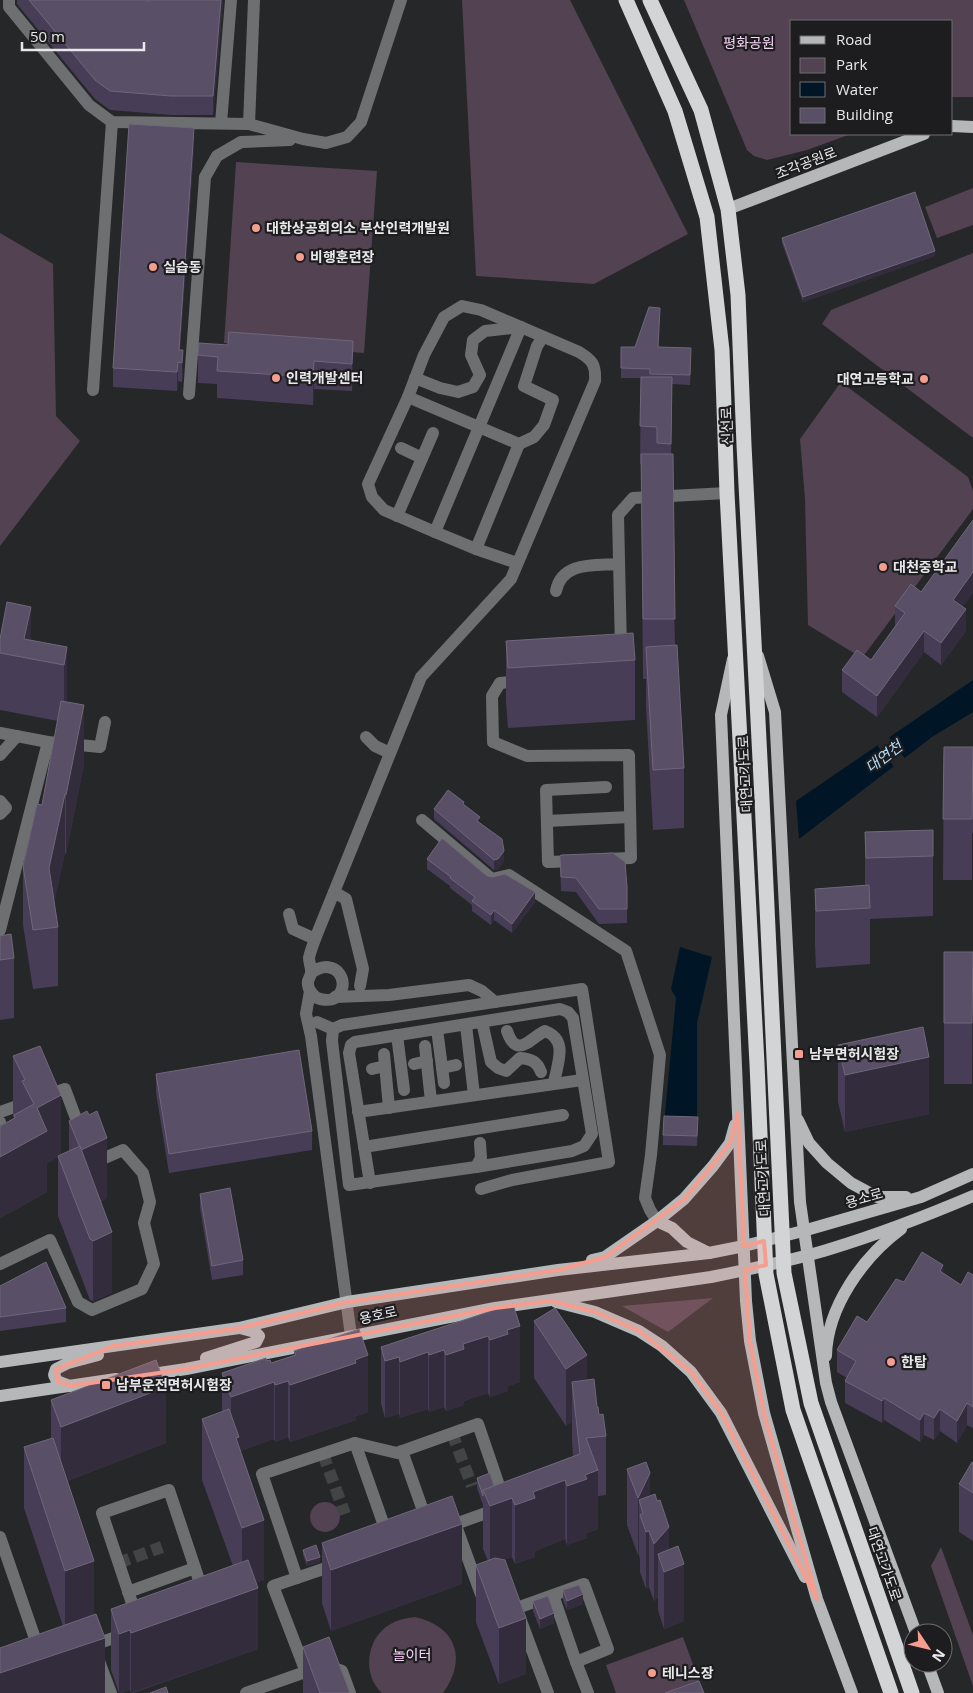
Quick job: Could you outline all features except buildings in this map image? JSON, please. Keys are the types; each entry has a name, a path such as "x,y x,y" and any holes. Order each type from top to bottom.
{"highway":[{"name":"대연고가도로","path":"626,0 676,111 708,217 722,350 727,493 744,800 766,1274 793,1410 891,1693"},
{"name":"신선로","path":"650,0 700,110 728,210 738,295 753,642"},
{"name":"대연고가도로","path":"753,642 784,1273 811,1403 912,1693"}],"main road":[{"path":"953,126 973,127"},
{"name":"조각공원로","path":"728,210 921,135"},
{"path":"753,642 775,712 795,1113 803,1231 826,1384 912,1623"},
{"path":"736,644 721,715 746,1301 750,1340 764,1413 817,1600 852,1693"},
{"path":"558,1270 605,1257 684,1199 730,1144 738,1113"},
{"path":"795,1113 809,1143 851,1183 877,1197 921,1197"},
{"name":"용소로","path":"761,1242 921,1197 973,1174"},
{"path":"807,1255 829,1250 910,1222 973,1196"},
{"path":"657,1220 672,1228 687,1242 709,1253"},
{"path":"826,1384 826,1344 835,1315 845,1293 863,1264 885,1241 910,1222"},
{"name":"용호로","path":"0,1362 239,1328 347,1302 558,1270 709,1253 761,1242"},
{"name":"용호로","path":"0,1396 186,1369 495,1308 745,1270 807,1255"},
{"path":"552,1300 594,1312 639,1331 662,1346 691,1372 721,1413 817,1600"},
{"path":"186,1369 206,1358 256,1342 258,1336 255,1332 239,1328"},
{"path":"70,1386 57,1381 54,1374 56,1369 68,1363 96,1355 113,1346"},
{"path":"931,1673 938,1693"}],"street":[{"path":"9,0 9,7 89,105 112,122 249,124 303,139 326,143 347,137 361,122 401,0"},
{"path":"222,123 231,0"},
{"path":"249,124 254,0"},
{"path":"93,390 112,122"},
{"path":"189,394 205,176 217,156 241,142 303,139"},
{"path":"351,1336 311,1036 306,1014 310,991 308,982 311,973 309,958 421,677 511,579 595,381 596,370 591,360 579,352 482,310 462,306 444,317 368,484 372,498 384,510 476,549 517,563"},
{"path":"415,378 440,388 458,392 473,387 480,375 471,354 473,340 485,331 521,327"},
{"path":"435,532 521,327"},
{"path":"476,549 519,444 534,437 544,425 553,400 524,386 537,346 543,337"},
{"path":"408,397 519,444"},
{"path":"397,516 433,433"},
{"path":"401,448 422,458"},
{"path":"621,664 618,515 633,498 727,493"},
{"path":"556,591 558,582 566,572 578,567 619,564"},
{"path":"537,680 500,683 492,696 493,742 527,756 628,755 631,858 548,862 546,790 606,787"},
{"path":"0,733 48,742 100,747 105,722"},
{"path":"0,755 17,736"},
{"path":"366,737 375,746 390,753"},
{"path":"0,930 48,742"},
{"path":"0,801 6,808 0,814"},
{"path":"547,821 630,817"},
{"path":"422,820 492,879 509,875 626,951 660,1055 645,1198 657,1220"},
{"path":"334,892 346,899 363,969 360,986"},
{"path":"289,914 292,929 315,939"},
{"path":"311,973 319,967 329,966 338,971 342,980 342,990 331,999 311,1036"},
{"path":"342,980 389,995"},
{"path":"310,991 316,998 331,999 389,995 469,985 482,991 495,1002"},
{"path":"317,1022 333,1029 342,1025 582,989 609,1162 512,1180 481,1189"},
{"path":"333,1029 332,1041 349,1185 370,1183 476,1166 572,1150 584,1146 592,1134 573,1018 568,1012 560,1009 355,1042 351,1045 348,1053 370,1183"},
{"path":"482,1022 491,1062 498,1068 506,1071 520,1058 531,1059 538,1064 541,1072"},
{"path":"466,1025 474,1095"},
{"path":"437,1029 444,1083"},
{"path":"507,1031 513,1043 518,1046 526,1045 537,1035 545,1031 552,1033 558,1039 560,1050 554,1083"},
{"path":"397,1035 412,1074 432,1101"},
{"path":"412,1074 425,1046"},
{"path":"372,1069 384,1060 389,1108"},
{"path":"442,1068 456,1065"},
{"path":"358,1112 582,1080"},
{"path":"0,1112 65,1090 93,1164 123,1150 143,1173 150,1202 144,1223 154,1264 142,1289 92,1310 78,1302 50,1240 0,1264"},
{"path":"364,1147 563,1115"},
{"path":"476,1166 481,1158 480,1143"},
{"path":"297,1578 262,1474 355,1443 397,1453 402,1451 478,1424 506,1506 429,1533 402,1451"},
{"path":"355,1443 390,1546"},
{"path":"80,1650 145,1626 128,1592 102,1513 110,1510 169,1490 207,1604 199,1607"},
{"path":"455,1524 485,1605 512,1610 584,1584 608,1649 576,1662"},
{"path":"0,1537 43,1663"},
{"path":"306,1672 273,1586 346,1561"},
{"path":"128,1592 196,1568"},
{"path":"553,1595 588,1693"},
{"path":"517,1608 548,1693"},
{"path":"93,1645 111,1693"},
{"path":"246,1693 325,1665 342,1670 350,1693"}],"highlighted area":[{"path":"738,1113 744,1246 764,1241 766,1265 745,1270 750,1341 764,1413 817,1599 721,1413 691,1372 639,1331 595,1312 551,1301 495,1308 186,1369 70,1386 57,1381 56,1369 113,1346 239,1328 347,1302 558,1270 605,1257 684,1199 730,1143"}],"green space":[{"path":"462,0 570,0 688,234 594,284 476,276"},
{"name":"평화공원","path":"684,0 973,0 973,97 953,97 953,20 790,20 790,135 848,135 807,150 767,160 754,156 747,150"},
{"name":"비행훈련장","path":"236,162 377,171 364,353 224,343"},
{"path":"973,188 973,225 937,238 925,207"},
{"path":"0,233 53,264 56,416 80,441 0,546"},
{"path":"973,253 973,438 822,324 831,310"},
{"path":"841,382 968,477 973,491 973,509 862,658 808,625 805,499 800,439"},
{"path":"713,1298 668,1332 622,1306"},
{"path":"325,1502 331,1503 339,1511 339,1523 331,1531 325,1532 319,1531 311,1523 310,1517 311,1511 319,1503"},
{"path":"941,1547 973,1635 973,1686 953,1629 953,1623 951,1623 931,1566"},
{"name":"놀이터","path":"415,1617 429,1621 440,1628 454,1646 456,1656 455,1668 451,1680 443,1693 382,1693 371,1677 369,1658 371,1648 381,1631 389,1625"},
{"name":"테니스장","path":"683,1637 699,1681 667,1693 616,1693 606,1665"}],"water":[{"name":"대연천","path":"973,680 973,712 932,737 799,839 796,801"},
{"path":"680,947 712,957 697,1023 697,1123 664,1124 676,998 671,989"}],"pier":[{"path":"888,736 906,760 895,768 877,745"}],"tunnel":[{"path":"452,1433 472,1486"},
{"path":"323,1454 345,1514"},
{"path":"118,1563 162,1547"}],"place":[{"name":"대한상공회의소 부산인력개발원","path":"256,228"},
{"name":"비행훈련장","path":"300,257"},
{"name":"실습동","path":"153,267"},
{"name":"인력개발센터","path":"276,378"},
{"name":"대연고등학교","path":"924,379"},
{"name":"대천중학교","path":"883,567"},
{"name":"남부면허시험장","path":"799,1054"},
{"name":"한탑","path":"891,1362"},
{"name":"남부운전면허시험장","path":"106,1385"},
{"name":"테니스장","path":"652,1673"}]}
